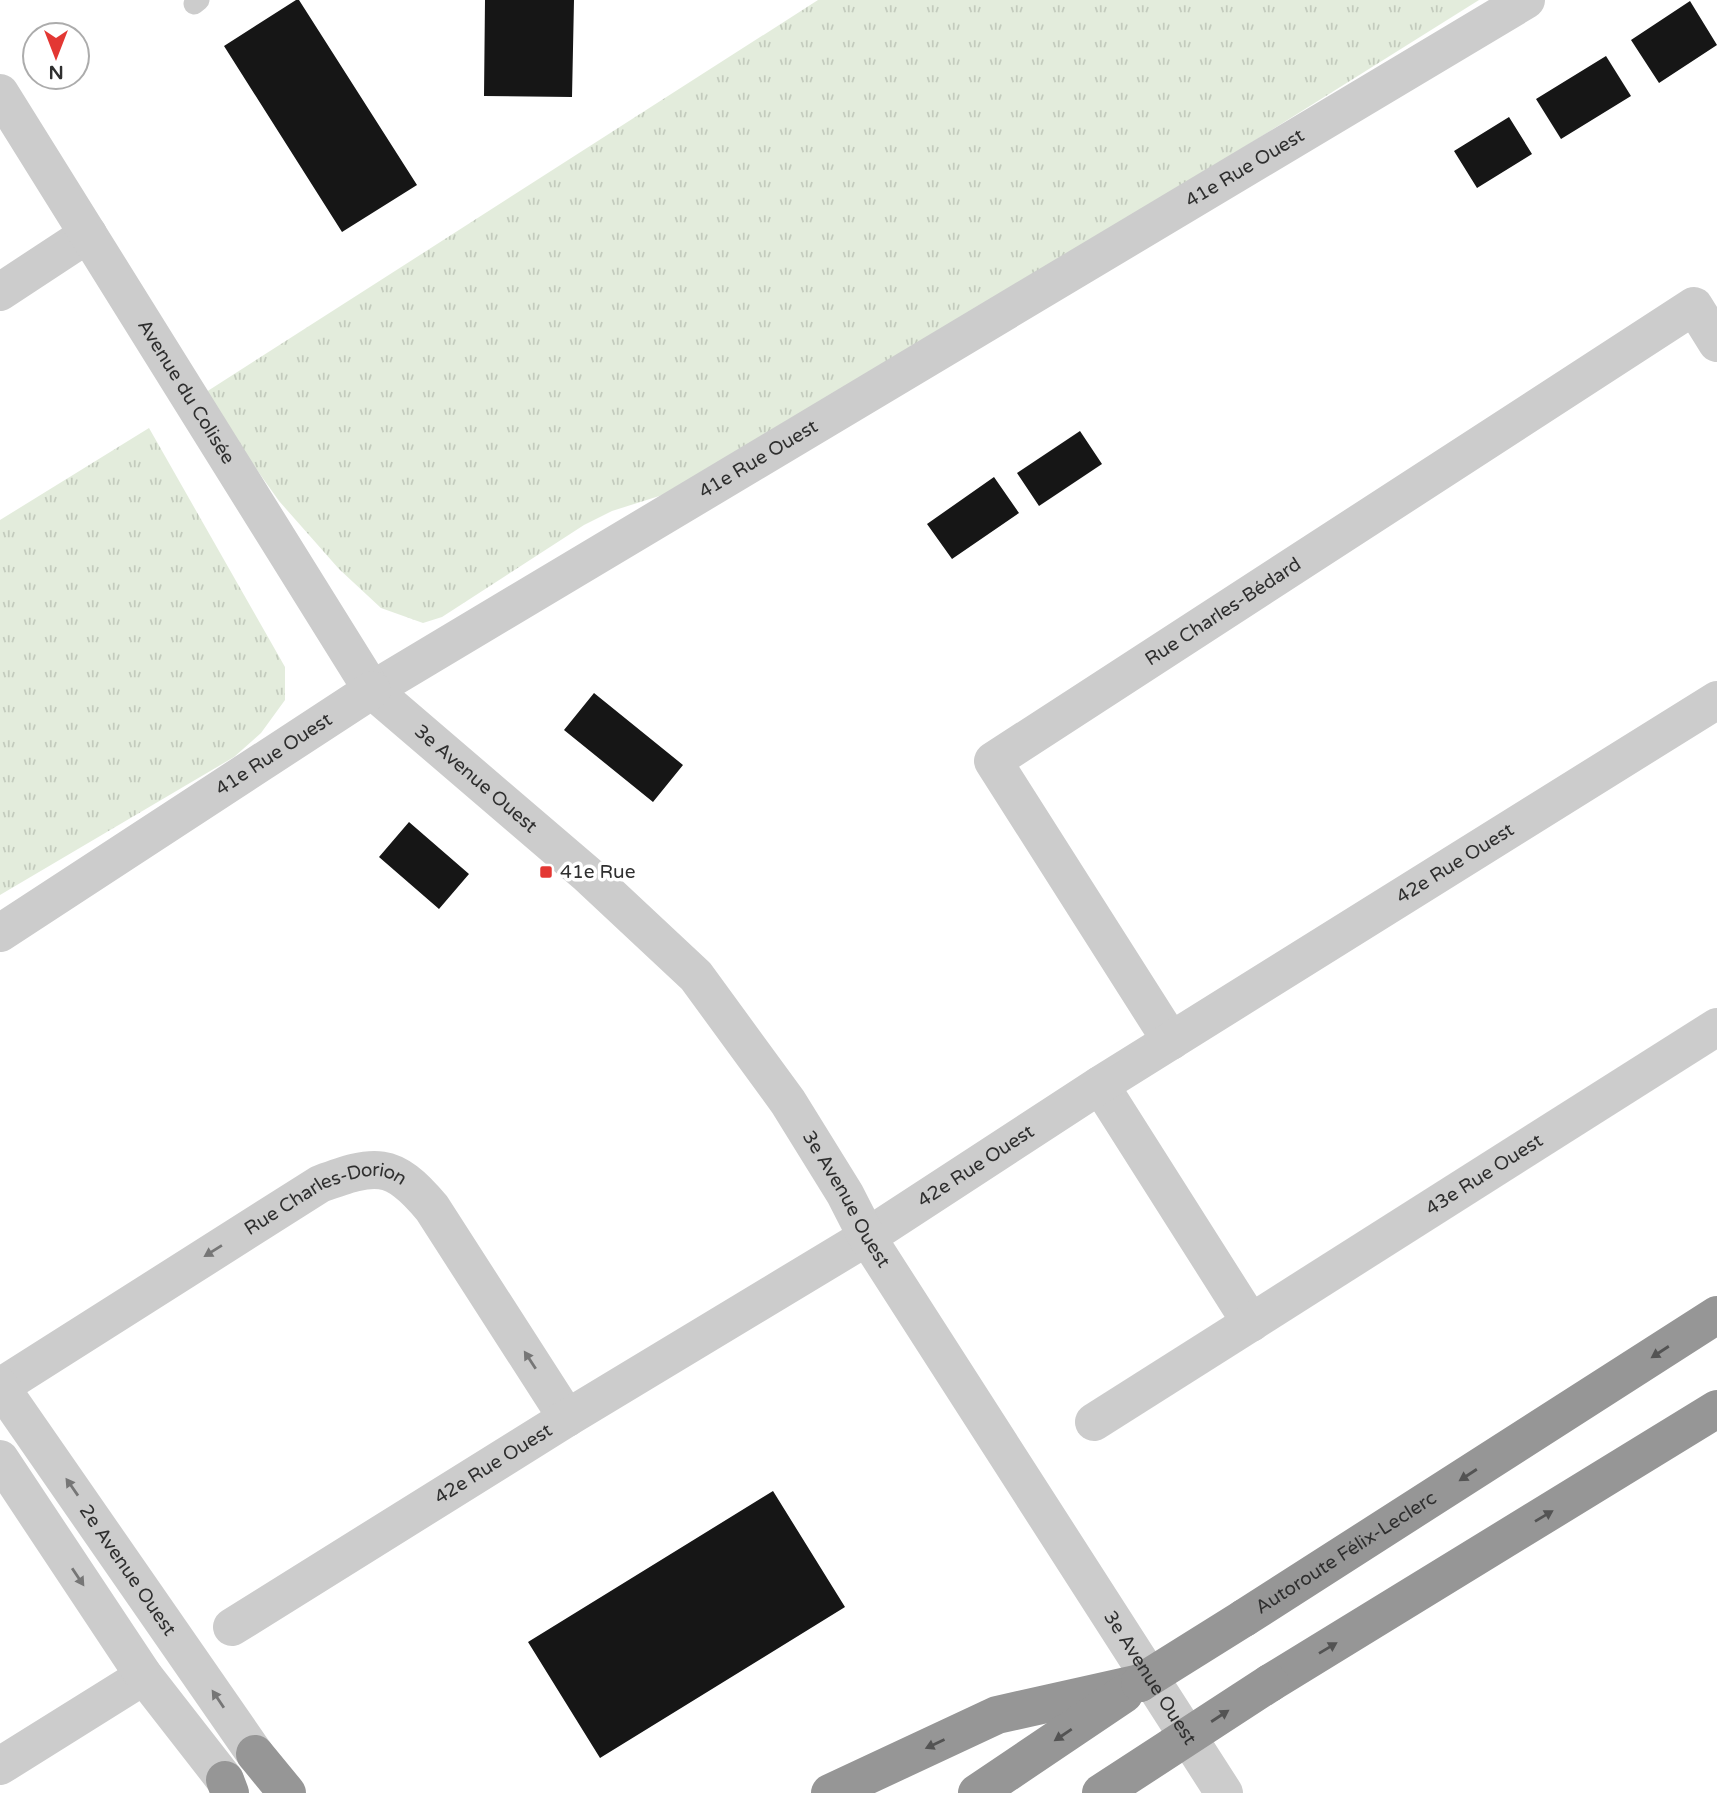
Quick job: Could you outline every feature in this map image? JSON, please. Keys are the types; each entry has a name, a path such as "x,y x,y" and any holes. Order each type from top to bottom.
{"highway":[{"name":"Autoroute Félix-Leclerc","path":"977,1793 1140,1683 1717,1315"},
{"path":"1101,1793 1270,1683 1717,1409"},
{"path":"830,1793 997,1715 1140,1683"},
{"path":"255,1754 287,1793"}],"street":[{"name":"41e Rue Ouest","path":"0,933 372,690 1527,0"},
{"name":"Avenue du Colisée","path":"0,93 372,690"},
{"path":"0,292 88,234"},
{"name":"Rue Charles-Bédard","path":"1171,1041 993,761 1694,306 1717,344"},
{"name":"3e Avenue Ouest","path":"372,690 588,875 696,976 789,1102 845,1194 867,1237 1224,1793"},
{"name":"42e Rue Ouest","path":"232,1627 567,1418 867,1237 1100,1085 1717,700"},
{"name":"43e Rue Ouest","path":"1094,1422 1717,1027"},
{"path":"1100,1085 1251,1323"},
{"name":"Rue Charles-Dorion","path":"0,1387 320,1184 356,1171 382,1170 411,1182 432,1208 567,1418"},
{"name":"2e Avenue Ouest","path":"0,1387 255,1754"},
{"path":"0,1459 144,1676 228,1787"},
{"path":"0,1766 144,1676"}],"green space":[{"path":"818,0 1479,0 716,478 612,511 584,525 442,617 423,623 381,608 339,569 279,501 203,394"},
{"path":"149,428 285,667 285,700 261,733 234,757 0,895 0,520"}],"building":[{"path":"299,0 417,185 342,232 224,46"},
{"path":"485,0 574,0 572,97 484,96"},
{"path":"1690,1 1717,45 1659,83 1631,40"},
{"path":"1606,56 1631,96 1561,139 1536,99"},
{"path":"1509,117 1532,154 1477,188 1454,151"},
{"path":"1080,431 1102,464 1039,506 1017,473"},
{"path":"994,477 1019,513 952,559 927,524"},
{"path":"594,693 683,765 653,802 564,730"},
{"path":"409,822 469,874 439,909 379,857"},
{"path":"773,1491 845,1607 600,1758 528,1642"}],"place":[{"name":"41e Rue","path":"546,872"}]}
